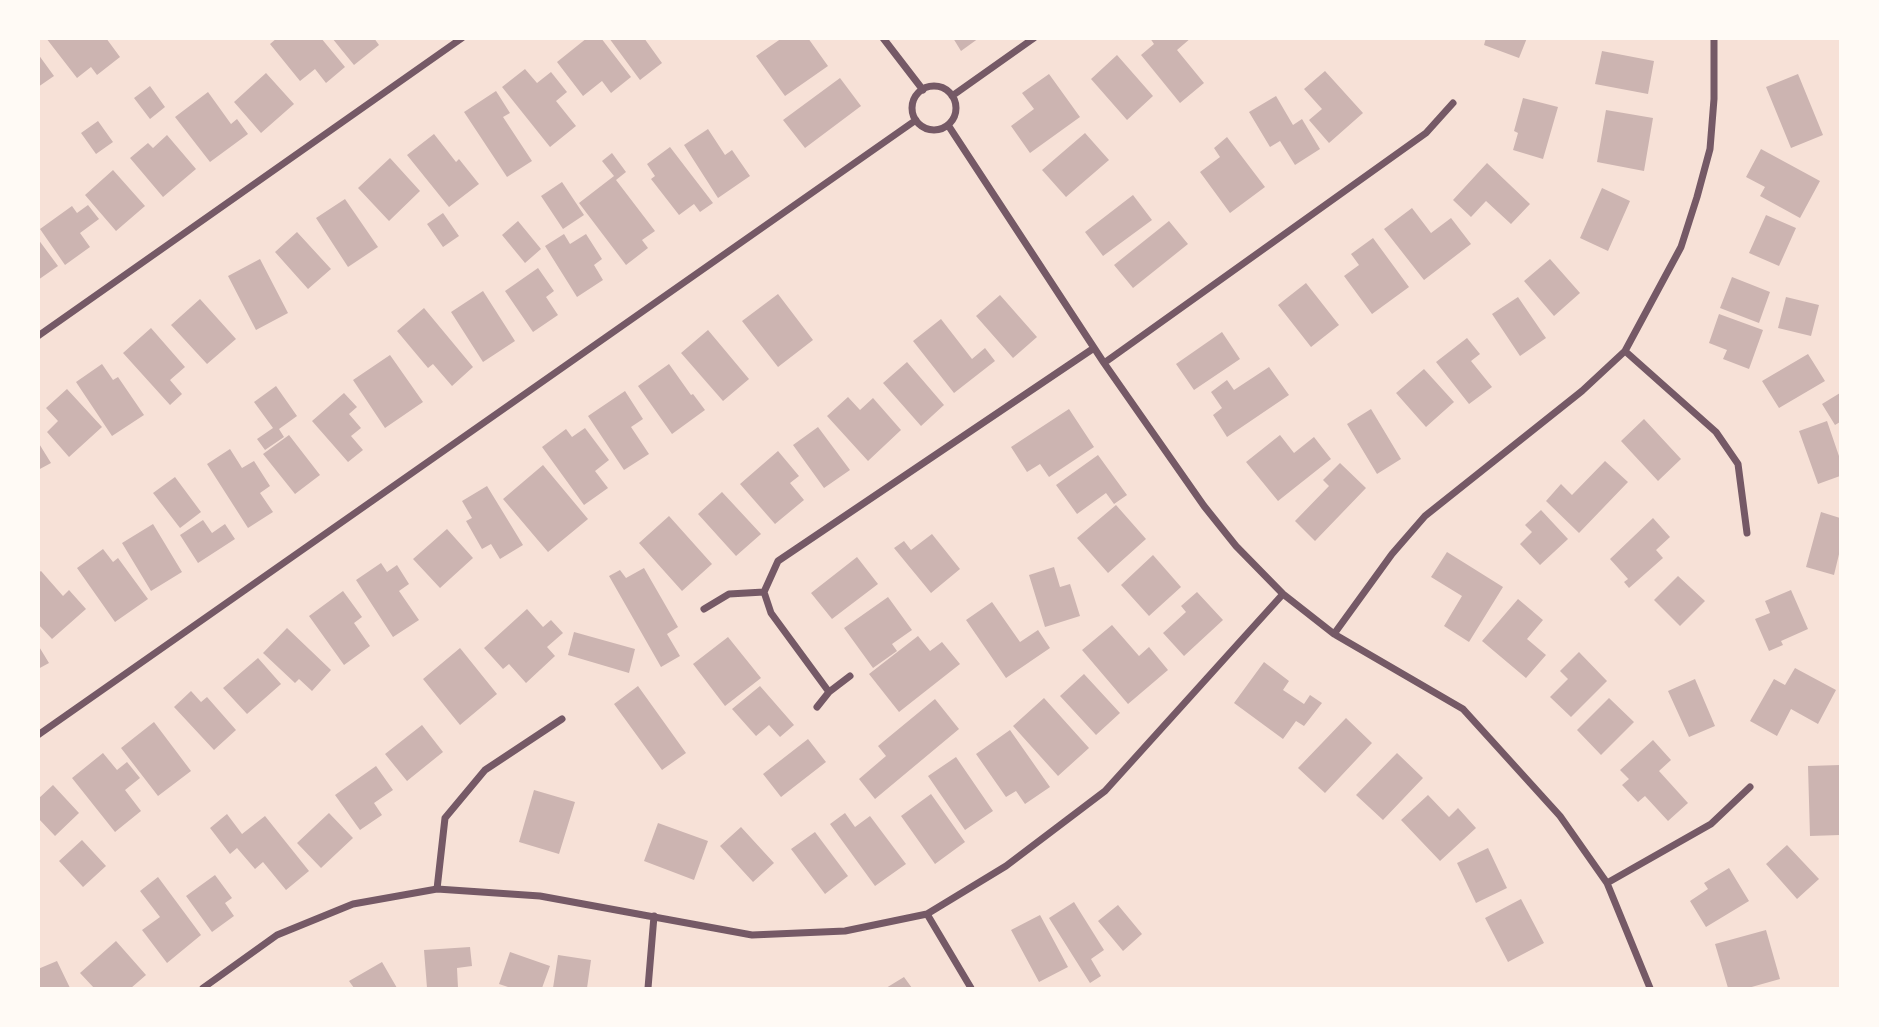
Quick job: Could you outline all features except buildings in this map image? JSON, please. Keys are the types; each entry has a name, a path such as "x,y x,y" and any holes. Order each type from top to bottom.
{"street":[{"path":"38,336 462,38"},
{"path":"883,38 923,90"},
{"path":"952,96 1034,38"},
{"path":"1334,634 1392,554 1425,516 1582,391 1625,351 1681,247 1698,197 1710,149 1714,99 1714,38"},
{"path":"938,87 945,89 952,96 956,111 954,118 942,129 927,129 916,120 912,106 923,90 938,87"},
{"path":"1104,363 1426,133 1453,103"},
{"path":"38,735 916,120"},
{"path":"948,125 1104,363 1204,506 1236,547 1283,594 1334,634 1463,709 1560,816 1607,884 1650,989"},
{"path":"829,692 771,613 764,593 778,561 1094,348"},
{"path":"1625,351 1716,432 1738,464 1747,533"},
{"path":"704,609 729,594 764,593"},
{"path":"204,988 278,935 353,904 437,889 540,896 752,935 845,931 927,914 1006,866 1105,792 1283,594"},
{"path":"817,707 829,692 850,676"},
{"path":"437,889 445,818 485,770 562,719"},
{"path":"1607,884 1711,824 1750,787"},
{"path":"927,914 971,989"},
{"path":"648,989 653,916"}]}
